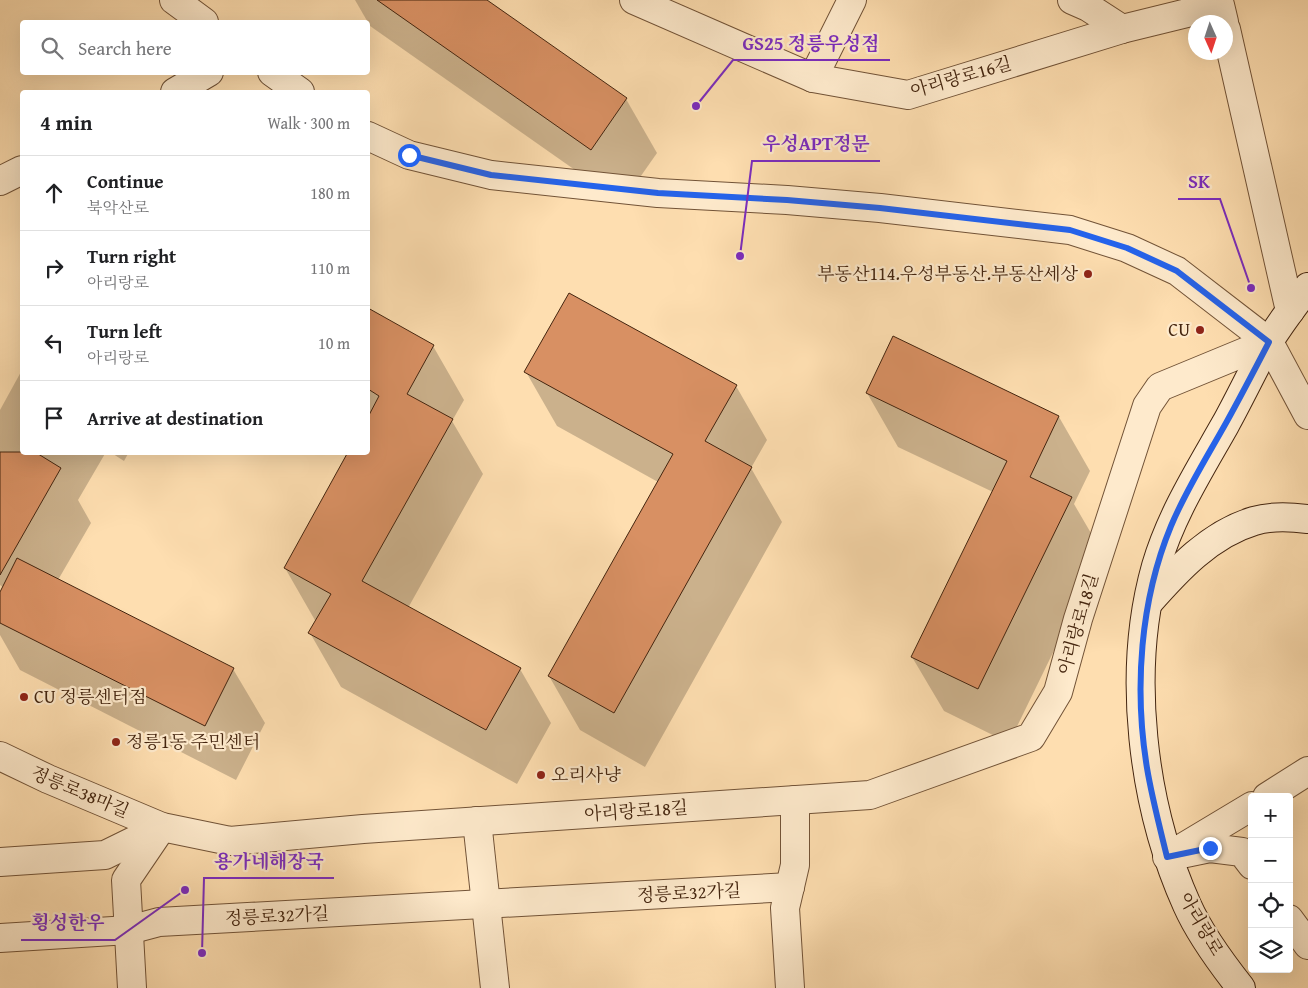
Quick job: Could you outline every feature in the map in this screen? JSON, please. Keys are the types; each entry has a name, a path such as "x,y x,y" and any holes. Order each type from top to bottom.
{"street":[{"path":"174,0 201,20"},
{"name":"아리랑로16길","path":"634,0 813,78 908,95 1122,29 1224,14 1290,311"},
{"path":"813,78 852,0"},
{"path":"1072,0 1088,7 1122,29"},
{"path":"178,90 203,75"},
{"path":"276,75 297,90"},
{"path":"370,137 409,155 491,175 658,193 787,200 880,208 1070,230 1127,248 1177,271 1269,342 1308,415"},
{"path":"0,181 20,171"},
{"name":"아리랑로","path":"1241,988 1210,945 1187,907 1167,857 1147,769 1141,706 1142,660 1147,604 1159,558 1170,526 1189,485 1226,424 1269,342 1308,287"},
{"name":"아리랑로18길","path":"162,827 230,842 363,829 870,795 1031,737 1058,692 1078,619 1147,406 1160,387 1269,342"},
{"path":"1147,604 1166,582 1210,542 1237,527 1256,520 1308,519"},
{"name":"정릉로38마길","path":"0,756 48,779 162,827"},
{"path":"1273,793 1308,771"},
{"path":"790,988 788,984 784,908 795,865 795,800"},
{"path":"1167,857 1248,808"},
{"path":"477,821 495,988"},
{"path":"0,862 105,855 162,827"},
{"path":"132,988 126,880 162,827"},
{"path":"1167,857 1210,848 1242,852 1248,860"},
{"name":"정릉로32가길","path":"0,938 129,930 159,922 790,887"},
{"path":"1293,924 1308,945"}],"building":[{"path":"377,0 487,0 627,98 591,150"},
{"path":"569,293 737,385 705,441 752,467 614,713 548,676 673,454 524,372"},
{"path":"370,309 434,345 407,394 453,419 362,581 521,668 486,730 308,633 331,594 284,568 346,455 370,455 370,413 379,396 370,390"},
{"path":"893,336 1059,416 1030,477 1072,497 978,689 911,657 1007,461 866,393"},
{"path":"0,452 20,452 20,455 40,455 61,468 0,575"},
{"path":"17,558 234,668 205,726 0,623 0,592"}],"place":[{"name":"GS25 정릉우성점","path":"696,106"},
{"name":"우성APT정문","path":"740,256"},
{"name":"부동산114.우성부동산.부동산세상","path":"1088,274"},
{"name":"SK","path":"1251,288"},
{"name":"CU","path":"1200,330"},
{"name":"CU 정릉센터점","path":"24,697"},
{"name":"정릉1동 주민센터","path":"116,742"},
{"name":"오리사냥","path":"541,775"},
{"name":"횡성한우","path":"185,890"},
{"name":"용가네해장국","path":"202,953"}],"route":[{"path":"409,155 491,175 658,193 787,200 880,208 1070,230 1127,248 1177,271 1269,342 1226,424 1189,485 1170,526 1156,566 1147,604 1142,645 1141,706 1147,769 1167,857 1210,848"}]}
